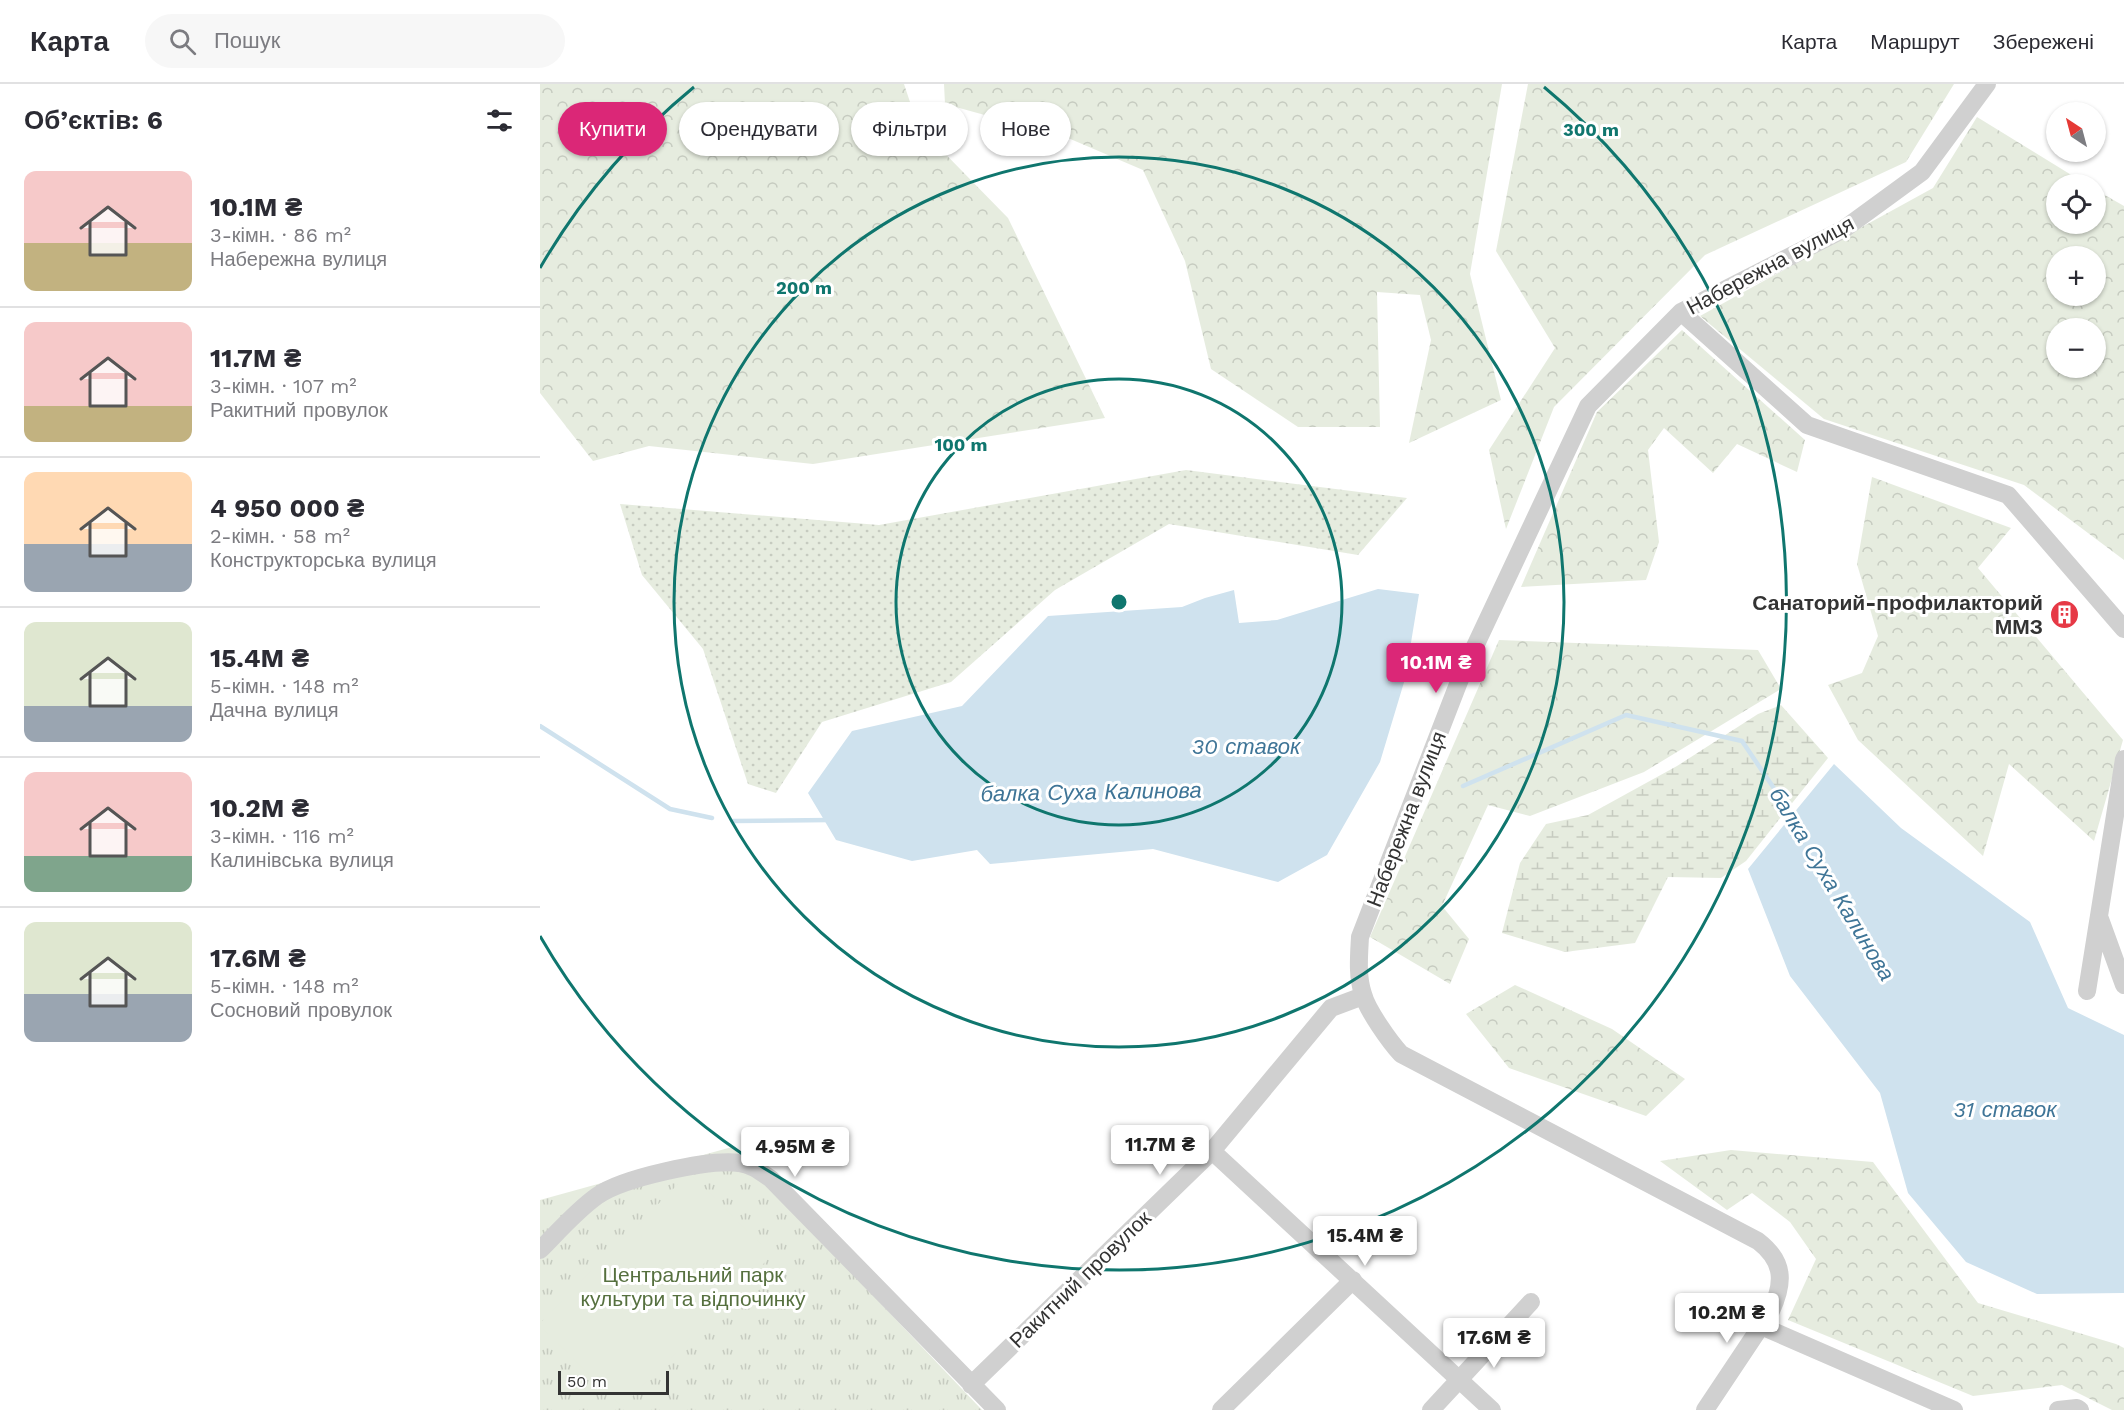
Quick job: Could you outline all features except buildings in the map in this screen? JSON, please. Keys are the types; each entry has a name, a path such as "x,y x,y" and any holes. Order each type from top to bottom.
{"street":[{"name":"Набережна вулиця","path":"1761,1326 1778,1294 1781,1281 1779,1269 1767,1248 1758,1241 1401,1054 1391,1043 1363,996 1359,967 1360,937 1462,674 1588,406 1681,312 1844,229 1922,172 1987,84"},
{"path":"1681,312 1807,425 2007,495 2124,629"},
{"path":"2087,992 2124,759"},
{"path":"2099,918 2124,985"},
{"name":"Ракитний провулок","path":"971,1385 1212,1151 1331,1008 1363,996"},
{"path":"1212,1151 1492,1410"},
{"path":"540,1250 598,1196 615,1186 636,1178 721,1162 741,1163 759,1170 771,1179 997,1410"},
{"path":"1221,1410 1353,1281"},
{"path":"1431,1410 1531,1302"},
{"path":"1705,1410 1761,1326 1954,1410"},
{"path":"2058,1410 2077,1408 2080,1410"}],"green space":[{"path":"540,84 904,84 910,102 851,102 851,156 947,156 1008,218 1105,418 813,464 649,446 593,461 540,393"},
{"path":"944,84 1502,84 1470,274 1501,400 1409,443 1431,340 1420,295 1377,292 1380,427 1298,427 1211,369 1185,261 1143,170 1071,139 1071,102 980,102 980,114 968,110 968,102 945,102"},
{"path":"1528,84 1954,84 1906,162 1705,255 1554,407 1506,529 1489,450 1555,348 1496,251"},
{"path":"1977,117 2046,159 2046,162 2050,162 2070,174 2046,174 2046,234 2106,234 2106,196 2124,206 2124,560 2024,485 1824,419 1700,316 1933,188"},
{"path":"1682,330 1805,440 1797,472 1737,444 1713,473 1664,428 1648,450 1659,542 1646,580 1521,587 1597,412"},
{"path":"1186,470 1407,498 1358,555 1169,524 1055,590 951,682 822,722 776,793 748,784 703,649 642,575 620,504 879,525"},
{"path":"1872,477 2011,528 1978,568 2123,740 2094,841 2009,764 1983,856 1858,740 1828,685 1862,673 1878,636 1857,564"},
{"path":"1499,640 1758,650 1781,689 1644,772 1530,816 1488,805 1442,906 1469,939 1450,984 1370,937"},
{"path":"1781,705 1828,758 1746,861 1721,878 1668,877 1635,943 1565,952 1502,933 1520,863 1546,824 1588,815 1677,766 1758,714"},
{"path":"1515,985 1612,1029 1685,1079 1646,1116 1509,1068 1466,1014"},
{"name":"Центральний парк культури та відпочинку","path":"732,1147 982,1410 540,1410 540,1200"},
{"path":"1731,1150 1873,1162 1978,1303 2124,1348 2124,1410 2112,1410 2062,1385 1973,1396 1788,1320 1816,1259 1790,1222 1752,1193 1727,1210 1660,1161"},
{"path":"689,1173 772,1255 622,1407 540,1326 540,1323"}],"water":[{"name":"30 ставок","path":"1378,589 1419,594 1405,679 1380,762 1327,855 1278,882 1153,849 990,864 977,850 912,861 836,840 808,793 852,731 962,706 1048,616 1182,607 1234,590 1239,623 1277,620"},
{"name":"31 ставок","path":"1834,764 1901,828 2030,922 2068,1008 2124,1035 2124,1293 2037,1294 1966,1262 1908,1193 1880,1093 1790,976 1748,869"}],"waterway":[{"name":"балка Суха Калинова","path":"1463,786 1626,715 1742,741 1794,818"},
{"name":"балка Суха Калинова","path":"540,726 670,809 712,818"},
{"name":"балка Суха Калинова","path":"733,821 830,820"}],"place":[{"name":"Санаторий-профилакторий ММЗ","path":"2064,614"}]}
